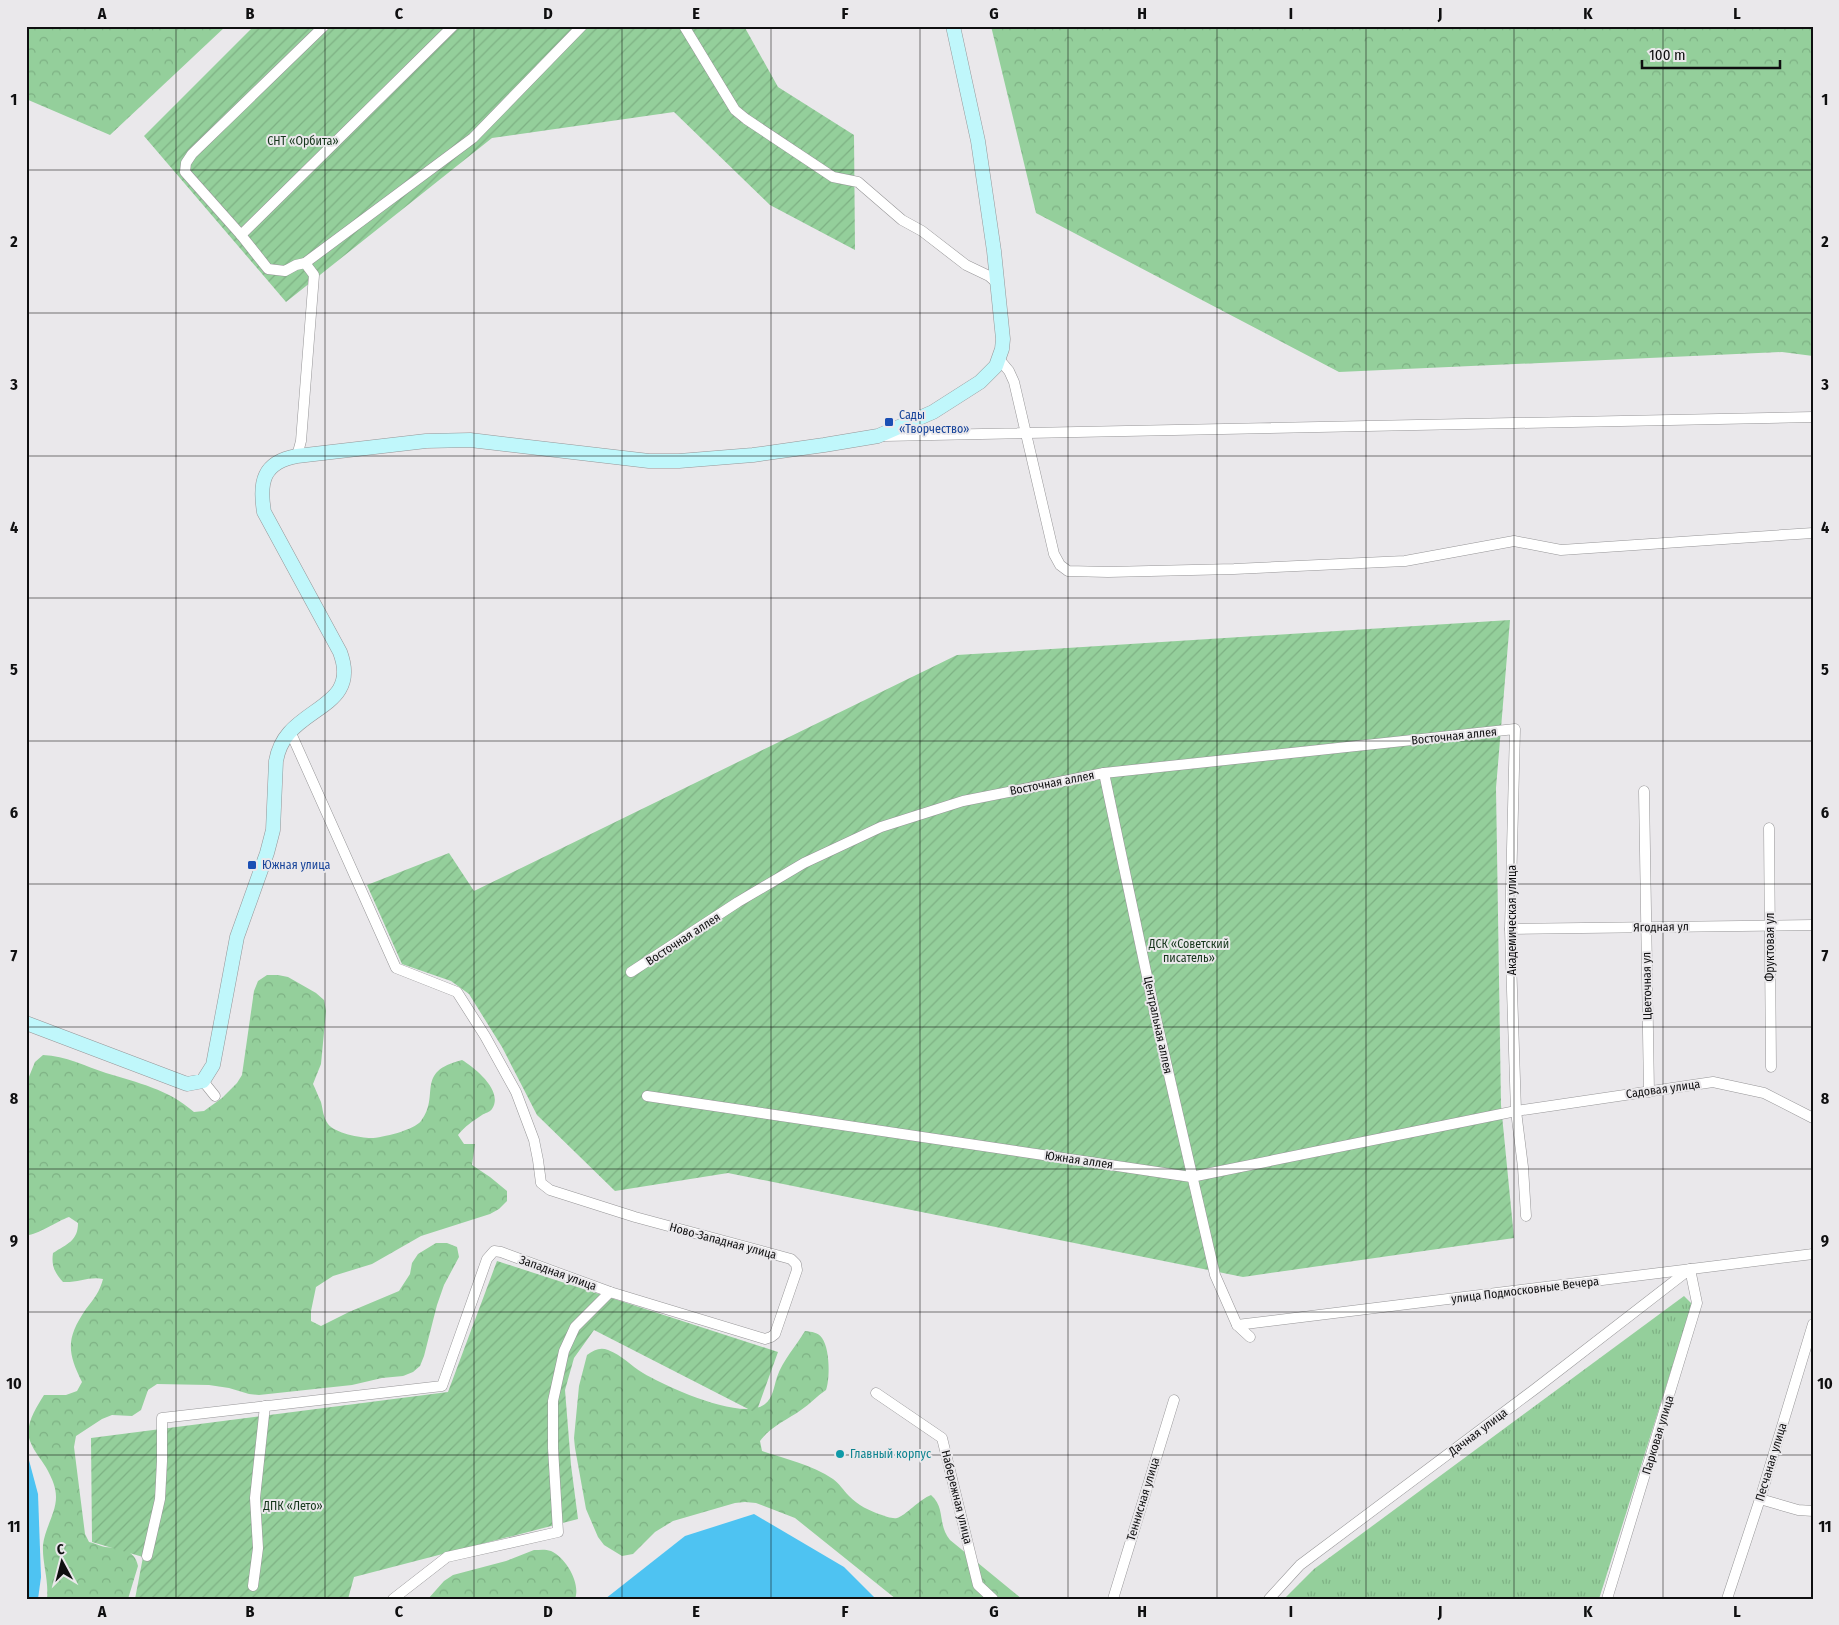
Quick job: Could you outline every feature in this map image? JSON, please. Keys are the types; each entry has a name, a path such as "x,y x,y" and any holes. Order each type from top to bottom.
{"street":[{"path":"324,26 192,154 186,163 185,172 241,235 268,269 285,271 305,263 473,138 582,26"},
{"path":"241,235 453,26"},
{"path":"684,26 735,110 834,177 858,182 902,220 922,230 966,265 990,276 997,283"},
{"path":"878,436 933,412 963,393 991,372 999,359 1002,339 997,283 978,141 953,26"},
{"path":"297,456 301,442 314,275 305,263"},
{"path":"999,359 1009,371 1014,382 1054,554 1060,565 1068,571 1234,569 1405,561 1514,541 1561,550 1813,533"},
{"path":"26,1023 187,1084 203,1081 213,1065 237,937 268,854 273,830 277,755 290,731 337,694 344,678 344,668 340,652 264,512 261,488 266,474 279,461 297,456 426,442 470,440 541,447 614,458 679,461 753,455 878,436 1813,417"},
{"name":"Восточная аллея","path":"631,972 738,902 804,863 881,827 963,801 1104,773 1515,729"},
{"name":"Академическая улица","path":"1515,729 1510,929 1512,1112 1523,1167 1526,1216"},
{"name":"Ново-Западная улица","path":"290,731 396,968 457,992 485,1036 516,1092 534,1140 541,1183 550,1190 635,1217 791,1259 796,1264 797,1270 775,1334 764,1339 610,1292"},
{"name":"Центральная аллея","path":"1104,773 1215,1276 1237,1325"},
{"name":"Цветочная ул","path":"1644,792 1649,1092"},
{"name":"Фруктовая ул","path":"1769,828 1771,1067"},
{"name":"Ягодная ул","path":"1510,929 1813,925"},
{"path":"203,1081 215,1096"},
{"name":"Садовая улица","path":"1512,1112 1713,1082 1764,1093 1813,1118"},
{"name":"Южная аллея","path":"647,1096 1192,1176 1512,1112"},
{"name":"Западная улица","path":"147,1556 160,1499 162,1418 442,1386 487,1259 494,1251 502,1252 610,1292 575,1327 564,1352 553,1401 553,1448 558,1532 447,1557 393,1599"},
{"name":"улица Подмосковные Вечера","path":"1237,1325 1813,1254"},
{"name":"Дачная улица","path":"1269,1599 1300,1565 1528,1395 1690,1269"},
{"name":"Парковая улица","path":"1607,1599 1697,1303 1690,1269"},
{"name":"Песчаная улица","path":"1727,1599 1760,1499 1813,1324"},
{"path":"1237,1325 1250,1337"},
{"name":"Набережная улица","path":"876,1393 942,1438 978,1585 993,1599"},
{"name":"Теннисная улица","path":"1113,1599 1174,1400"},
{"path":"253,1586 258,1548 255,1498 265,1406"},
{"path":"1760,1499 1798,1510 1813,1511"}],"green space":[{"path":"26,26 226,26 110,135 26,99"},
{"name":"СНТ «Орбита»","path":"254,26 744,26 778,87 854,135 855,250 770,205 674,112 492,138 286,302 144,136"},
{"path":"991,26 1813,26 1813,356 1782,352 1339,372 1036,213"},
{"name":"ДСК «Советский писатель»","path":"1510,620 1496,788 1501,1105 1514,1238 1243,1277 728,1173 615,1191 537,1115 502,1047 469,994 451,981 402,964 367,885 449,853 474,891 957,655"},
{"path":"267,975 288,977 316,993 324,1000 326,1011 321,1064 313,1084 321,1102 326,1121 336,1130 354,1136 371,1138 390,1135 412,1127 421,1121 427,1111 431,1085 438,1071 447,1065 462,1060 474,1068 491,1088 495,1102 491,1110 469,1124 458,1135 464,1144 475,1144 472,1165 507,1191 507,1201 490,1214 421,1236 372,1264 333,1276 316,1287 311,1321 321,1326 399,1291 410,1274 412,1263 418,1254 436,1243 447,1243 457,1247 459,1257 444,1285 420,1366 413,1372 403,1376 382,1378 352,1385 259,1395 209,1385 157,1384 148,1390 141,1410 132,1416 112,1415 102,1419 76,1436 74,1447 85,1534 89,1542 105,1547 126,1550 134,1556 138,1566 128,1599 47,1599 43,1545 56,1503 56,1493 54,1483 48,1471 30,1441 30,1423 44,1395 66,1395 77,1391 82,1382 71,1353 72,1337 79,1319 96,1295 103,1279 93,1278 63,1282 56,1272 53,1266 53,1253 71,1241 78,1229 78,1223 69,1217 35,1233 26,1235 26,1084 35,1062 43,1055 51,1056 68,1059 163,1092 194,1112 204,1111 222,1098 242,1075 254,991 258,981"},
{"name":"ДПК «Лето»","path":"497,1261 778,1352 756,1413 594,1330 574,1358 565,1390 571,1465 578,1519 354,1577 348,1599 135,1599 143,1557 92,1542 91,1438 448,1392"},
{"path":"1684,1296 1692,1304 1599,1599 1284,1599 1314,1569"},
{"path":"805,1331 819,1335 825,1343 829,1364 826,1390 804,1408 769,1431 760,1441 762,1451 825,1474 860,1505 889,1517 900,1517 931,1495 936,1500 946,1534 950,1540 1022,1599 896,1599 795,1518 756,1503 735,1503 673,1521 655,1532 633,1554 622,1556 604,1545 598,1537 586,1509 574,1438 579,1386 587,1355 597,1350 608,1350 643,1373 685,1393 722,1406 739,1409 754,1408 765,1404 770,1399 783,1365"},
{"path":"534,1550 551,1551 562,1559 574,1579 576,1586 575,1599 428,1599 444,1581 453,1575 506,1561"}],"water":[{"path":"26,1449 38,1494 41,1577 38,1599 26,1599"},
{"path":"754,1514 844,1567 876,1599 605,1599 685,1536"}],"place":[{"name":"Сады «Творчество»","path":"889,422"},
{"name":"Южная улица","path":"252,865"},
{"name":"Главный корпус","path":"840,1454"}]}
